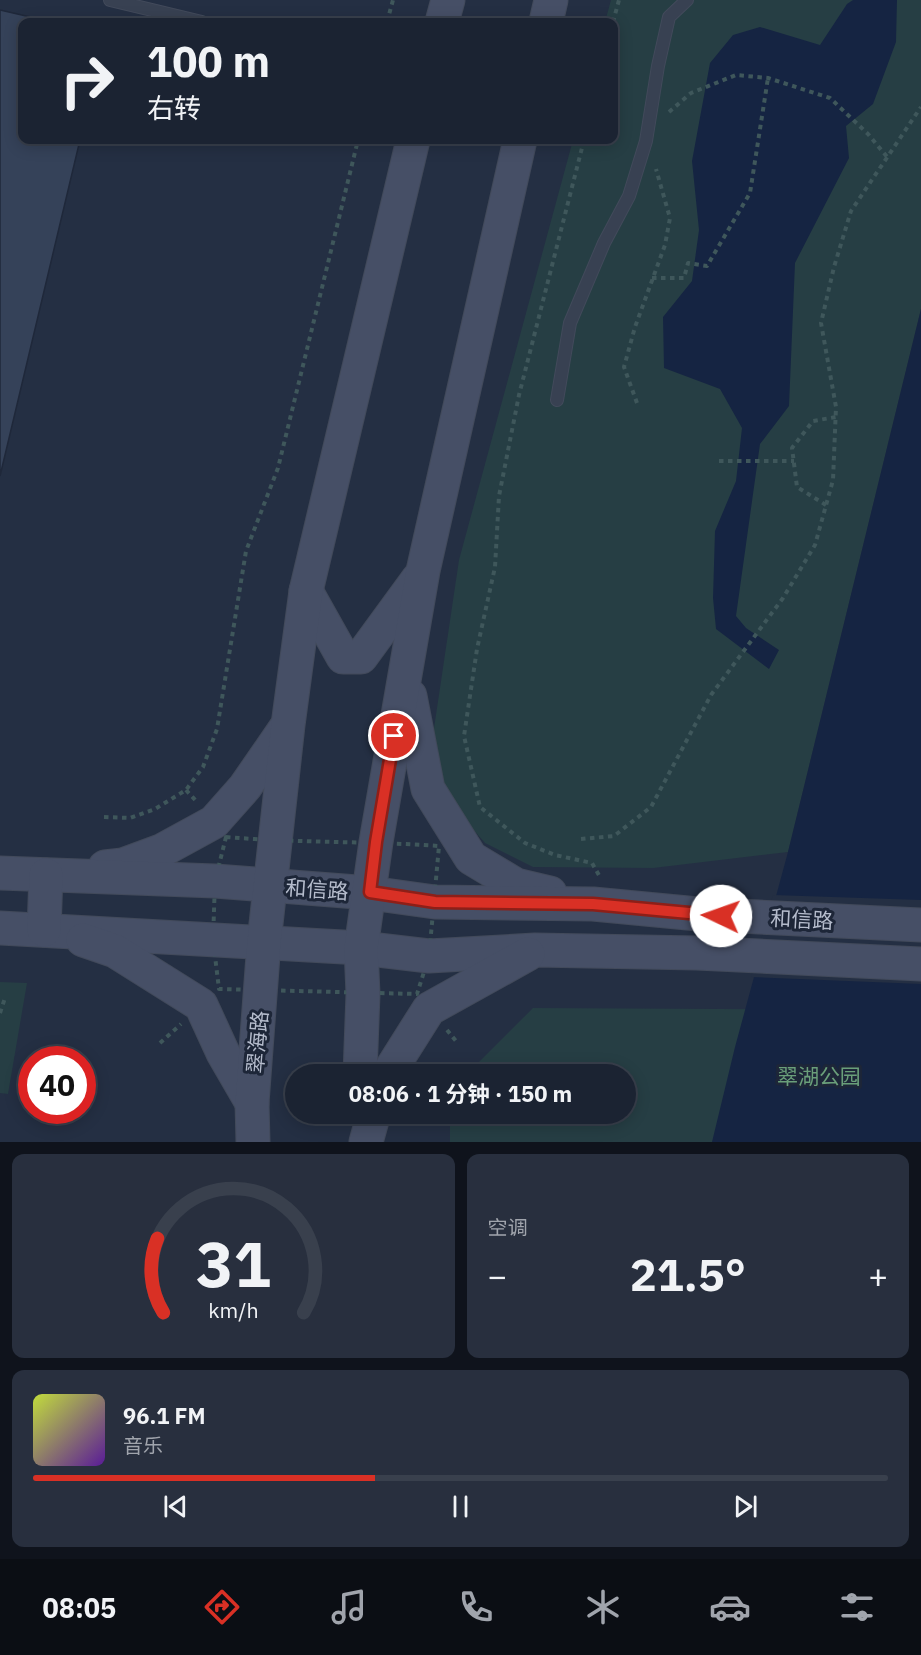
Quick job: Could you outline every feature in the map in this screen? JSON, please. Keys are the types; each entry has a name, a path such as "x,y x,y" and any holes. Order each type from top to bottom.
{"street":[{"path":"443,18 448,0"},
{"path":"547,18 551,0"},
{"name":"翠海路","path":"253,1142 252,1103 264,942 288,725 306,591 412,144"},
{"path":"360,1064 363,994 361,948 376,842 423,571 519,144"},
{"path":"306,591 343,657 362,657 423,571"},
{"path":"406,673 428,789 471,858 516,885 602,891"},
{"path":"252,1103 223,1053 201,1005 115,951 48,930 48,875 123,865 161,851 214,822 245,787 288,725"},
{"name":"和信路","path":"0,873 270,885 370,892 435,902 602,891 698,915 921,925"},
{"name":"和信路","path":"0,928 361,948 429,956 535,950 697,953 921,964"},
{"path":"394,1064 429,1009 535,950"},
{"path":"358,1142 359,1124"},
{"path":"366,1142 371,1124"}],"lane":[{"path":"110,0 185,18"},
{"path":"557,400 570,323 604,243 629,196 646,141 658,66 669,17 687,0"}],"path":[{"path":"388,18 393,0"},
{"path":"614,18 619,0"},
{"path":"637,403 624,367 634,327 665,245 670,218 661,180 646,141 676,103 691,93 736,75 768,78 830,98 868,134 888,158"},
{"path":"651,278 684,278 688,263 707,266 750,193 768,78"},
{"path":"581,839 614,836 651,807 711,695 783,598 815,545 833,480 836,407 821,323 834,267 851,211 921,107"},
{"path":"104,817 130,818 155,809 186,790 203,767 217,729 246,551 278,468 357,144"},
{"path":"583,144 519,395 501,485 495,567 477,649 464,736 480,807 525,843 555,855 592,863 599,877 602,891"},
{"path":"826,505 797,487 792,448 813,421 836,417"},
{"path":"719,461 794,461"},
{"path":"0,1012 5,998"}],"green space":[{"path":"611,0 921,0 921,309 788,852 653,868 533,867 485,843 444,796 433,735 459,560 572,144 618,144 618,18 606,18"},
{"path":"0,982 27,983 8,1094 0,1093"},
{"name":"翠湖公园","path":"533,1008 921,1010 921,1142 450,1142 450,1124 636,1124 636,1064 477,1064"}],"water":[{"path":"853,0 897,0 896,42 873,104 846,126 849,158 795,263 789,406 760,444 736,616 746,628 779,650 769,669 716,629 713,598 715,531 736,481 742,428 720,389 664,368 663,317 692,281 699,230 692,161 710,63 733,35 760,27 820,45 847,4"},
{"path":"921,309 921,1142 712,1142 735,1047 788,852"}],"pier":[{"path":"773,895 921,900 921,984 751,977"}],"building":[{"path":"0,10 35,18 18,18 18,144 79,144 0,476"}],"route":[{"path":"394,736 370,892 435,902 593,904 721,916"}]}
